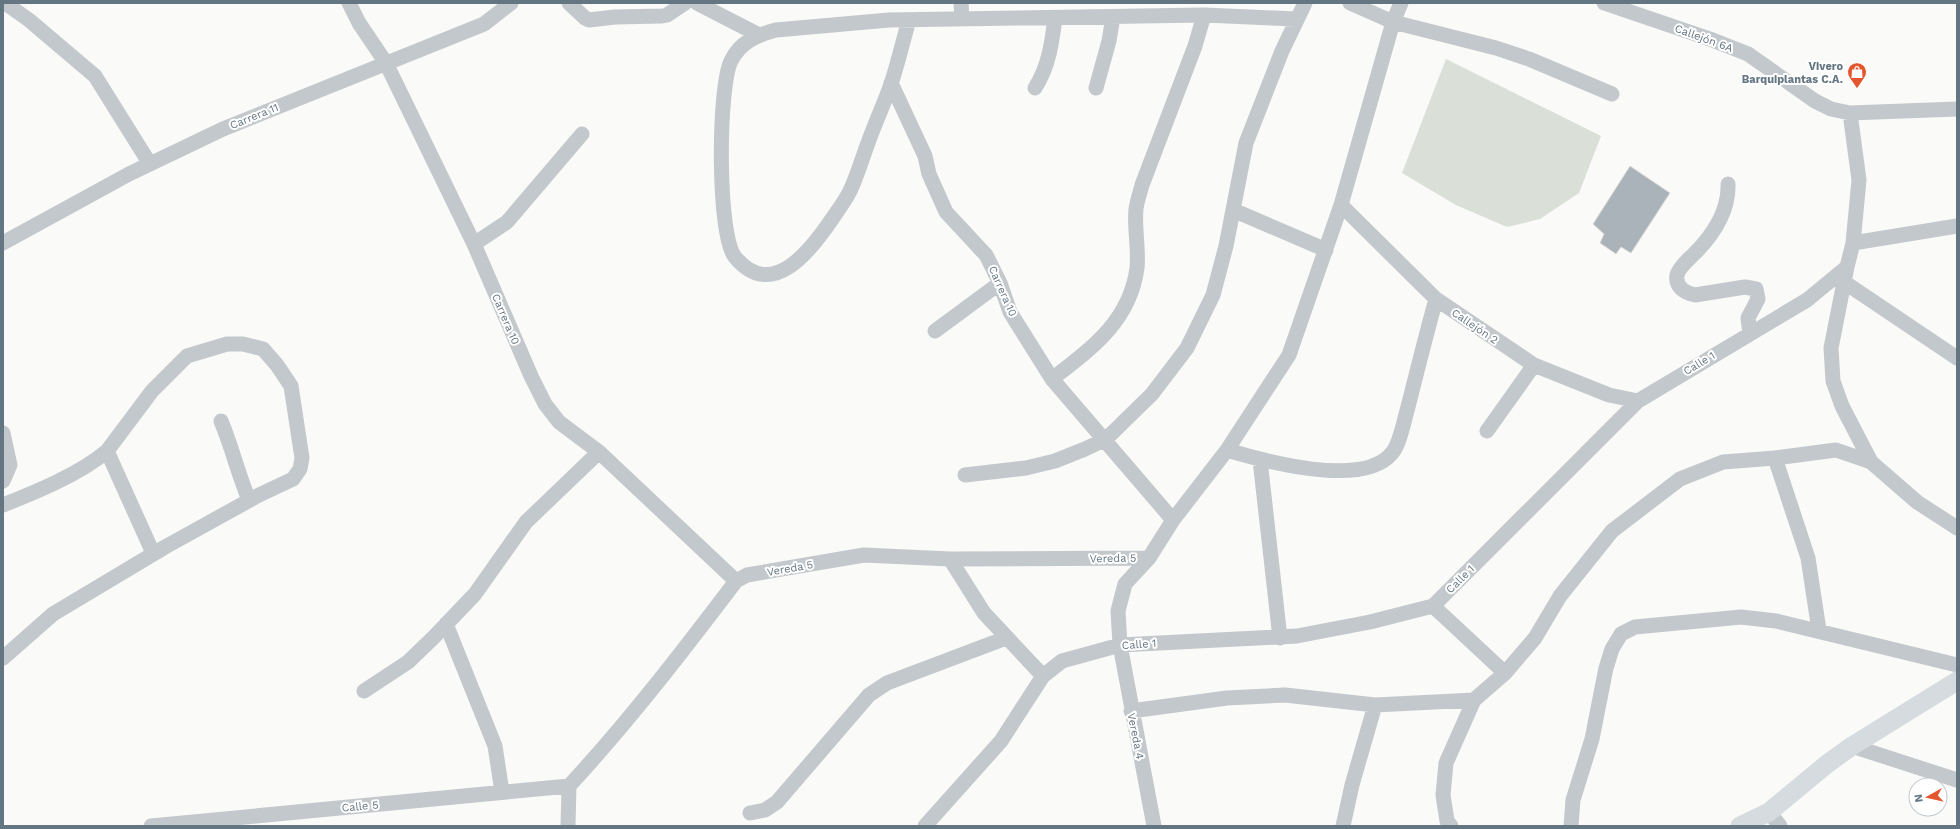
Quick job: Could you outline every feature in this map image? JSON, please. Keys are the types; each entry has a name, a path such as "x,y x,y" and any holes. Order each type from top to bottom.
{"main road":[{"path":"1740,826 1774,819 1827,764 1852,746 1957,681"}],"street":[{"path":"5,3 29,20 95,76 150,164"},
{"name":"Carrera 10","path":"349,3 359,23 386,63 474,244 531,376 545,404 559,422 599,452 736,581"},
{"name":"Carrera 11","path":"3,243 150,164 222,129 484,24 511,3"},
{"path":"569,3 585,18 593,20 615,17 662,16 667,15 685,3"},
{"path":"697,3 759,35"},
{"path":"961,3 962,19"},
{"path":"965,476 1026,468 1061,458 1106,439 1152,394 1186,348 1213,295 1226,246 1246,143 1296,19 1305,3"},
{"path":"1350,3 1393,22 1496,48 1529,59 1612,94"},
{"path":"1393,22 1401,3"},
{"name":"Callejón 6A","path":"1604,3 1710,39 1748,54 1815,100 1831,109 1850,113 1957,109"},
{"path":"909,20 891,83 849,192 816,243 794,264 783,272 770,274 756,272 734,257 728,245 722,207 721,145 726,78 730,61 743,44 759,35 776,30 889,20 1204,15 1296,19"},
{"path":"1052,379 1086,352 1112,328 1129,300 1137,267 1136,209 1142,185 1193,52 1204,15"},
{"path":"1096,88 1104,60 1112,17"},
{"path":"1036,88 1043,76 1047,63 1055,18"},
{"name":"Vereda 4","path":"1154,826 1131,711 1120,645 1118,611 1125,584 1149,558 1173,520 1226,450 1289,355 1342,205 1393,22"},
{"name":"Carrera 10","path":"891,83 925,156 929,174 946,212 986,255 1000,283 1010,312 1052,379 1106,439 1173,520"},
{"path":"1850,113 1859,180 1853,243 1831,348 1833,381 1842,406 1871,462 1917,502 1957,528"},
{"path":"474,244 507,222 582,134"},
{"path":"1728,184 1729,198 1724,213 1698,250 1680,269 1677,282 1681,289 1687,294 1695,295 1745,287 1756,289 1758,299 1748,318 1750,334"},
{"name":"Callejón 2","path":"1342,205 1436,299 1534,365 1609,395 1638,401"},
{"path":"1233,210 1326,250"},
{"path":"1853,243 1957,226"},
{"name":"Calle 1","path":"925,826 1001,740 1043,676 1062,661 1120,645 1297,636 1370,622 1433,606 1638,401 1807,300 1847,267"},
{"path":"1844,282 1957,358"},
{"path":"935,331 1000,283"},
{"path":"1226,450 1260,460 1318,470 1350,472 1376,465 1393,453 1401,432 1436,299"},
{"path":"3,505 59,480 99,458 107,451 152,391 187,356 226,344 243,344 263,349 277,365 291,386 302,458 300,469 293,479 249,500 153,553 53,614 3,658"},
{"path":"1487,431 1534,365"},
{"path":"221,421 234,454 239,477 249,500"},
{"path":"3,433 10,465 3,481"},
{"path":"1451,826 1447,821 1443,795 1446,763 1474,700 1505,673 1535,638 1560,596 1612,531 1680,479 1723,462 1775,458 1836,450 1871,462"},
{"path":"107,451 153,553"},
{"path":"364,691 408,662 446,624 475,594 526,522 599,452"},
{"path":"1775,458 1808,558 1819,630"},
{"path":"1260,460 1280,638"},
{"name":"Vereda 5","path":"736,581 747,575 864,555 950,559 1149,558"},
{"path":"950,559 984,613 1043,676"},
{"path":"568,826 569,786 604,749 736,581"},
{"path":"1433,606 1505,673"},
{"path":"1571,826 1573,800 1592,739 1606,668 1612,649 1621,634 1636,627 1741,617 1776,620 1957,665"},
{"path":"446,624 494,746 502,792"},
{"path":"750,813 765,810 777,802 869,695 887,683 1006,638"},
{"path":"1131,711 1227,698 1285,695 1375,705 1474,700"},
{"path":"1343,826 1352,785 1375,705"},
{"path":"1852,746 1957,780"},
{"name":"Calle 5","path":"151,826 569,786"}],"shaded area":[{"path":"1446,59 1601,136 1579,193 1540,219 1507,227 1456,205 1402,173"}],"building":[{"path":"1630,166 1670,193 1631,253 1621,247 1616,254 1600,243 1604,234 1593,224"}],"place":[{"name":"Vivero Barquiplantas C.A.","path":"1857,89"}]}
